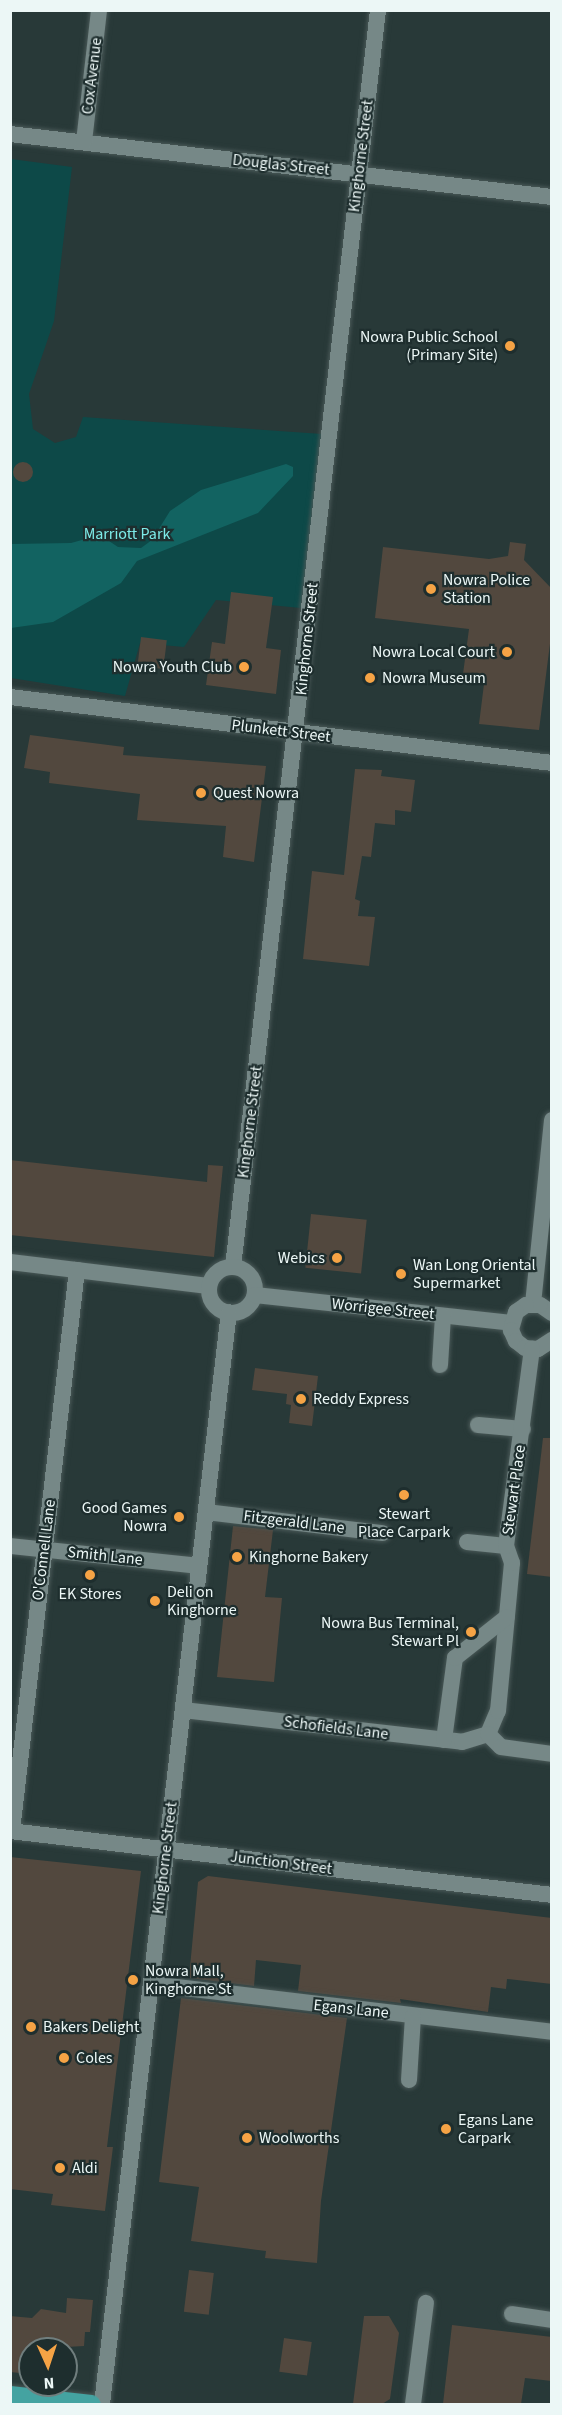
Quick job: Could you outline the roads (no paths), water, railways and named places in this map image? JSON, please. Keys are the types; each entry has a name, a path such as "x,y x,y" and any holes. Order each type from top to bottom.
{"main road":[{"path":"10,2395 92,2404"}],"street":[{"name":"Cox Avenue","path":"84,142 99,10"},
{"name":"Kinghorne Street","path":"233,1267 378,10"},
{"name":"Douglas Street","path":"10,134 552,197"},
{"name":"Plunkett Street","path":"10,697 552,763"},
{"path":"533,1304 552,1120"},
{"path":"10,1262 210,1286"},
{"path":"233,1267 250,1276 255,1295 242,1311 229,1312 214,1303 210,1286 215,1275 233,1267"},
{"name":"O'Connell Lane","path":"11,1831 77,1270"},
{"name":"Worrigee Street","path":"255,1295 511,1323"},
{"path":"552,1314 533,1304 520,1308 511,1323 516,1341 532,1349 552,1340"},
{"name":"Kinghorne Street","path":"102,2404 229,1312"},
{"path":"440,1365 443,1316"},
{"name":"Stewart Place","path":"488,1734 498,1711 512,1563 506,1546 532,1349"},
{"path":"478,1425 522,1429"},
{"name":"Fitzgerald Lane","path":"206,1512 383,1533"},
{"path":"466,1542 506,1546"},
{"name":"Smith Lane","path":"10,1546 199,1566"},
{"path":"444,1740 455,1658 507,1617"},
{"name":"Schofields Lane","path":"183,1710 468,1742 488,1734"},
{"path":"488,1734 501,1747 552,1754"},
{"name":"Junction Street","path":"11,1831 552,1895"},
{"name":"Egans Lane","path":"151,1984 552,2032"},
{"path":"409,2080 413,2016"},
{"path":"413,2404 426,2303"},
{"path":"512,2314 552,2320"}],"place":[{"name":"Nowra Public School (Primary Site)","path":"510,346"},
{"name":"Nowra Police Station","path":"431,589"},
{"name":"Nowra Local Court","path":"507,652"},
{"name":"Nowra Youth Club","path":"244,667"},
{"name":"Nowra Museum","path":"370,678"},
{"name":"Quest Nowra","path":"201,793"},
{"name":"Webics","path":"337,1258"},
{"name":"Wan Long Oriental Supermarket","path":"401,1274"},
{"name":"Reddy Express","path":"301,1399"},
{"name":"Stewart Place Carpark","path":"404,1495"},
{"name":"Good Games Nowra","path":"179,1517"},
{"name":"Kinghorne Bakery","path":"237,1557"},
{"name":"EK Stores","path":"90,1575"},
{"name":"Deli on Kinghorne","path":"155,1601"},
{"name":"Nowra Bus Terminal, Stewart Pl","path":"471,1632"},
{"name":"Nowra Mall, Kinghorne St","path":"133,1980"},
{"name":"Bakers Delight","path":"31,2027"},
{"name":"Coles","path":"64,2058"},
{"name":"Egans Lane Carpark","path":"446,2129"},
{"name":"Woolworths","path":"247,2138"},
{"name":"Aldi","path":"60,2168"}],"park label":[{"name":"Marriott Park","path":"127,534"}]}
